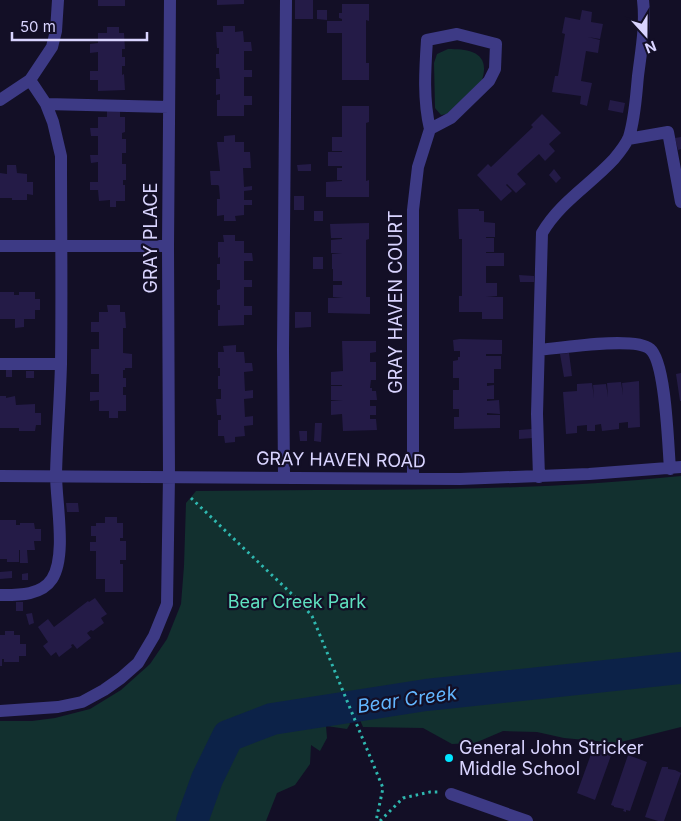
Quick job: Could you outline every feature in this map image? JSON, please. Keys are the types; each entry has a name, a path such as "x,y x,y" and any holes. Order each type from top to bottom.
{"street":[{"path":"0,100 30,80 52,47 56,31 58,0"},
{"name":"GRAY PLACE","path":"0,711 58,707 82,702 121,678 138,663 154,636 167,604 170,0"},
{"path":"284,477 283,350 286,0"},
{"path":"540,477 537,414 542,233 551,218 568,199 585,187 615,158 628,139 632,122 645,18 643,0"},
{"name":"GRAY HAVEN COURT","path":"413,478 413,210 418,166 430,129 426,112 425,67 428,40 457,34 496,44 495,69 489,81 451,118 430,129"},
{"path":"0,594 21,595 33,592 46,585 52,579 60,552 56,476 61,364 61,156 53,122 46,104 30,80"},
{"path":"46,104 169,107"},
{"path":"628,139 668,132 681,202"},
{"path":"0,246 168,246"},
{"path":"539,350 624,342 639,344 649,348 655,356 660,369 667,424 676,468"},
{"path":"0,364 61,364"},
{"name":"GRAY HAVEN ROAD","path":"0,476 540,477 676,468"},
{"path":"451,794 527,821"}],"path":[{"path":"191,498 297,599 312,616 382,788 378,821"},
{"path":"378,821 403,798 430,792 451,794"}],"green space":[{"path":"448,49 470,51 476,54 481,58 484,71 482,80 447,114 441,115 435,108 434,63 437,54"},
{"name":"Bear Creek Park","path":"681,476 681,727 617,743 564,738 537,732 503,731 475,743 452,744 423,728 363,727 354,706 343,708 350,724 347,729 326,726 327,738 320,751 311,745 310,764 295,785 277,793 266,821 0,821 0,721 32,721 55,718 90,709 121,690 150,664 167,639 181,604 186,503 196,491 499,488"}],"building":[{"path":"98,0 125,0 125,6 98,6"},
{"path":"217,0 244,0 244,4 217,5"},
{"path":"295,0 313,0 313,19 295,19"},
{"path":"342,4 369,4 369,21 366,20 366,63 369,63 369,80 342,80 342,33 327,33 327,21 342,21 339,18 339,13 342,13"},
{"path":"317,10 327,10 327,20 317,19"},
{"path":"582,10 592,12 591,22 603,24 600,39 588,37 600,40 598,53 586,51 581,81 592,83 587,106 580,104 581,96 552,92 555,76 558,76 565,34 562,33 565,17 580,20"},
{"path":"223,26 235,26 235,32 243,31 244,42 251,42 252,51 244,51 244,70 252,70 252,77 244,77 244,96 252,96 252,105 244,105 244,116 217,116 217,100 220,100 220,94 216,95 216,79 220,79 219,68 216,68 216,54 219,54 219,48 217,48 216,32 223,32"},
{"path":"107,27 119,27 119,33 124,33 125,49 122,49 122,57 125,57 125,66 122,66 122,75 124,74 125,90 98,91 98,80 90,80 90,71 98,71 98,52 90,53 90,44 98,43 98,33 107,33"},
{"path":"610,100 625,103 623,113 608,110"},
{"path":"342,106 369,106 369,122 366,123 366,181 369,180 369,197 326,197 326,182 342,181 337,180 337,168 342,168 342,166 328,166 328,152 342,152 332,151 332,137 342,137"},
{"path":"120,110 120,117 125,117 125,132 122,133 122,139 126,139 126,153 122,153 122,164 126,164 126,180 123,180 123,185 125,185 125,201 116,201 116,207 110,207 110,200 99,201 98,190 90,190 90,182 98,182 98,162 91,163 90,155 98,155 98,136 91,136 90,128 98,128 98,117 107,117 107,111"},
{"path":"542,114 561,133 549,144 555,151 545,161 539,154 517,174 526,184 516,193 507,184 512,191 501,201 477,175 488,164 491,167 533,127 531,125"},
{"path":"235,135 235,142 244,142 244,152 250,152 251,168 243,168 244,187 252,186 252,190 244,191 244,200 252,200 252,205 244,205 244,215 235,216 236,221 224,221 224,215 217,216 217,199 220,199 219,186 211,185 210,171 220,171 217,142 224,142 224,136"},
{"path":"681,137 681,149 678,150 675,138"},
{"path":"311,164 311,171 298,171 297,165"},
{"path":"7,165 16,165 17,173 27,174 27,182 33,182 33,195 27,194 27,200 0,198 0,173 7,174"},
{"path":"554,169 561,178 556,183 549,175"},
{"path":"294,196 304,196 304,210 294,210"},
{"path":"458,209 479,209 479,211 484,211 484,222 495,223 495,237 486,237 494,238 494,252 486,253 504,253 504,266 486,266 486,283 497,283 497,296 486,297 503,297 503,319 482,319 482,312 459,312 459,296 462,296 462,239 459,239"},
{"path":"314,211 323,211 323,221 314,221"},
{"path":"369,223 369,239 366,240 366,297 370,297 370,314 328,313 328,298 343,298 333,297 333,285 342,285 342,281 333,281 332,254 342,253 331,253 331,240 342,238 331,238 330,224"},
{"path":"223,235 235,235 235,241 244,241 244,253 252,253 253,261 244,261 244,280 252,280 252,287 244,287 244,306 252,306 252,315 244,315 244,325 218,326 218,310 220,310 220,305 217,305 217,290 220,289 220,280 217,280 217,264 220,264 220,257 218,258 218,242 224,242"},
{"path":"313,257 323,257 323,269 313,269"},
{"path":"519,275 534,276 534,282 520,282"},
{"path":"0,292 14,292 14,295 19,295 19,292 35,292 35,299 40,299 40,310 35,310 35,319 24,319 24,327 15,328 15,319 0,319"},
{"path":"107,305 120,305 120,312 125,312 126,328 123,328 123,353 132,354 132,368 125,368 123,370 123,378 126,378 126,387 123,387 123,395 126,395 126,411 118,411 118,418 109,418 109,411 99,411 99,400 90,401 90,392 99,392 99,374 91,374 91,349 99,349 99,332 91,332 91,322 99,322 99,312 108,312"},
{"path":"295,312 311,312 311,327 295,328"},
{"path":"453,340 502,340 502,354 486,354 486,356 501,356 501,369 494,369 494,383 487,383 487,386 494,385 494,399 487,399 487,401 499,400 500,414 487,413 487,415 500,415 500,428 454,429 454,417 459,417 459,409 453,409 453,390 459,390 459,378 453,378 453,361 458,360 460,351 454,351"},
{"path":"342,341 376,341 376,352 370,353 370,362 376,362 376,380 371,380 370,388 372,388 372,391 376,391 377,400 370,400 370,406 376,406 376,415 370,415 370,419 376,419 377,430 343,431 342,414 331,415 331,401 343,401 331,400 331,386 342,386 331,385 331,372 343,371"},
{"path":"236,345 236,352 244,352 245,363 252,363 253,371 244,372 245,391 253,390 253,398 244,399 245,417 253,416 253,425 244,426 245,436 235,437 235,442 225,443 224,436 218,436 218,420 221,420 221,415 217,415 216,399 221,399 221,389 218,389 220,368 218,368 218,352 224,352 223,346"},
{"path":"569,353 572,376 564,377 560,354"},
{"path":"6,370 12,370 12,377 6,377"},
{"path":"26,371 34,371 34,378 26,378"},
{"path":"681,373 681,401 680,401 676,374"},
{"path":"639,381 640,427 628,428 628,422 619,423 619,429 602,431 601,424 595,425 595,431 587,431 587,425 577,426 577,433 566,434 563,392 577,391 577,384 592,383 594,398 593,385 606,384 608,397 607,383 621,382 623,395 622,383"},
{"path":"0,396 6,396 6,398 15,396 16,405 35,404 35,413 41,413 41,425 36,425 35,431 19,431 19,428 0,428"},
{"path":"315,423 322,423 321,442 314,441"},
{"path":"532,429 533,438 519,439 519,430"},
{"path":"299,431 307,431 307,441 300,441"},
{"path":"66,503 78,503 79,512 67,512"},
{"path":"105,517 117,517 117,523 123,523 123,538 120,538 120,541 126,541 126,560 120,560 120,564 123,564 123,592 105,592 105,579 96,579 96,551 90,551 90,542 96,542 96,536 91,536 91,526 96,526 96,523 105,523"},
{"path":"0,520 16,520 16,525 20,525 20,523 34,523 35,529 41,529 41,541 34,541 35,550 27,550 28,563 20,563 20,550 19,562 7,562 7,559 0,559"},
{"path":"12,571 12,578 0,579 0,572"},
{"path":"28,573 28,580 22,580 22,574"},
{"path":"95,598 107,614 101,618 104,623 87,633 91,638 77,649 73,644 71,645 72,647 59,657 56,652 51,656 43,646 48,642 38,627 48,619 54,627 88,601"},
{"path":"16,602 23,602 23,611 16,611"},
{"path":"32,613 34,623 29,625 26,614"},
{"path":"5,631 14,631 14,635 20,635 20,644 26,644 26,656 19,656 19,662 4,662 4,659 2,659 2,666 0,666 0,635 5,635"},
{"path":"595,743 613,750 595,800 577,793"},
{"path":"628,755 647,762 630,811 626,810 626,812 623,811 624,809 611,805"},
{"path":"662,767 668,767 668,769 681,773 664,821 658,821 645,817"}],"waterway":[{"name":"Bear Creek","path":"192,821 207,779 228,736 272,719 426,695 681,668"}],"place":[{"name":"General John Stricker Middle School","path":"449,758"}]}
